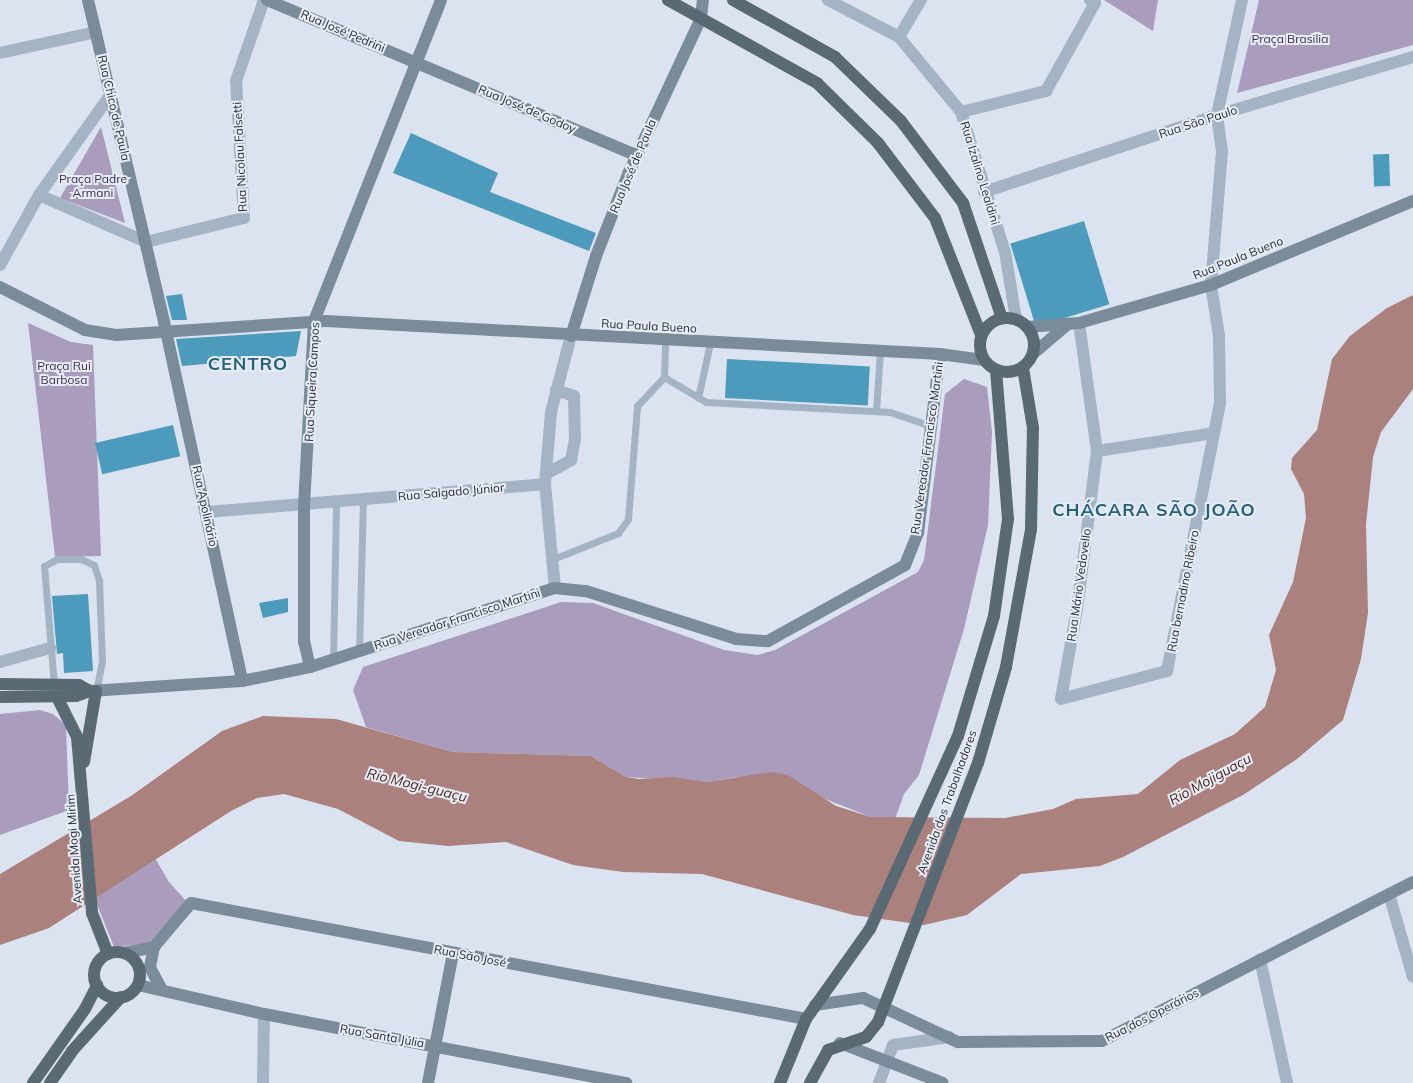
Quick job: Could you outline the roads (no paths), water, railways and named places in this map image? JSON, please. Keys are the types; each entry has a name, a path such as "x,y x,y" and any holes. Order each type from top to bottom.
{"main road":[{"name":"Rua Chico de Paula","path":"88,0 167,332"},
{"name":"Rua José Pedrini","path":"266,0 419,63"},
{"name":"Rua Siqueira Campos","path":"310,667 304,642 304,506 314,321 419,63 441,0"},
{"path":"668,0 817,83 878,143 935,218 981,334 983,360 996,371 1014,372 1023,368"},
{"name":"Rua José de Paula","path":"570,336 596,256 635,155 701,18 703,0"},
{"path":"733,0 835,57 901,121 963,203 1002,318"},
{"name":"Rua José de Godoy","path":"419,63 635,155"},
{"name":"Rua Paula Bueno","path":"1028,327 1073,324 1211,285 1413,201"},
{"path":"0,287 86,330 116,335 167,332"},
{"path":"981,334 1002,318 1016,319 1028,327 1035,344 1034,353"},
{"name":"Rua Paula Bueno","path":"167,332 314,321 570,336 940,354 983,360"},
{"name":"Rua Paula Bueno","path":"1023,368 1034,353 1073,324"},
{"name":"Rua Apolinário","path":"167,332 242,681"},
{"name":"Rua Vereador Francisco Martini","path":"93,691 242,681 310,667 555,588 586,591 736,639 768,641 905,565 918,533 940,354"},
{"name":"Avenida dos Trabalhadores","path":"840,1043 866,1037 878,1022 978,763 1006,666 1031,529 1034,428 1023,368"},
{"name":"Avenida dos Trabalhadores","path":"780,1083 806,1019 870,929 958,736 994,616 1008,519 996,371"},
{"path":"0,684 78,685 93,691"},
{"path":"0,697 57,697 93,691"},
{"name":"Avenida Mogi Mirim","path":"82,769 93,691"},
{"name":"Avenida Mogi Mirim","path":"57,697 77,737 82,769 92,913 108,954"},
{"name":"Rua dos Operários","path":"815,1005 848,998 884,1006 958,1042 1102,1041 1413,882"},
{"name":"Rua São José","path":"154,947 191,904 806,1019"},
{"path":"33,1083 85,1009 97,985 95,971 108,954 154,947 150,967 162,990"},
{"path":"50,1083 72,1051 121,997 138,985 140,970 124,953"},
{"path":"428,1083 454,953"},
{"path":"97,985 107,995 121,997"},
{"name":"Rua Santa Júlia","path":"138,985 264,1014 626,1083"},
{"path":"810,1083 828,1050 840,1043 943,1083"}],"street":[{"name":"Rua Nicolau Falsetti","path":"146,242 244,218 236,81 266,0"},
{"name":"Rua Izalino Lealdini","path":"828,0 900,37 961,112 984,192 1005,252 1016,319"},
{"path":"900,37 921,0"},
{"path":"1217,115 1242,0"},
{"path":"961,112 1046,91 1093,2"},
{"path":"0,52 96,32"},
{"name":"Rua São Paulo","path":"984,192 1217,115 1413,56"},
{"path":"0,265 39,195 111,94"},
{"name":"Rua bernadino Ribeiro","path":"1061,699 1167,671 1220,403 1219,336 1211,285 1222,151 1217,115"},
{"path":"39,195 146,242"},
{"name":"Rua Mário Vedovello","path":"1061,699 1077,610 1097,451 1073,324"},
{"path":"555,588 546,479 556,390 570,336"},
{"path":"546,479 571,460 575,439 574,396 556,390"},
{"path":"1097,451 1214,433"},
{"name":"Rua Salgado Júnior","path":"207,512 304,506 546,479"},
{"path":"0,662 50,648"},
{"path":"1389,894 1413,977"},
{"path":"1260,959 1288,1083"},
{"path":"263,1083 264,1014"},
{"path":"879,1083 890,1048 901,1042 948,1037"}],"lane":[{"path":"553,559 618,533 628,518 637,406 664,377 665,340"},
{"path":"698,398 710,343"},
{"path":"876,411 880,351"},
{"path":"664,377 706,402 890,412 931,426"},
{"path":"359,652 363,500"},
{"path":"333,660 336,502"},
{"path":"54,685 44,566 57,559 87,560 94,565 99,580 102,661 93,691"}],"water":[{"path":"1413,295 1413,389 1381,432 1373,457 1366,524 1368,613 1361,659 1343,720 1297,759 1243,795 1123,857 1100,866 1021,874 967,915 924,925 853,915 702,874 623,872 573,865 506,842 448,846 399,841 338,809 284,794 257,798 231,811 49,928 0,945 0,874 131,796 222,731 263,716 336,719 453,752 591,756 626,777 639,779 673,777 707,782 771,772 788,775 836,806 871,817 1005,818 1053,809 1076,799 1138,794 1180,760 1235,734 1265,707 1276,670 1269,635 1293,582 1306,518 1304,494 1291,469 1292,458 1317,430 1332,359 1350,336 1387,308"}],"district":[{"name":"CENTRO","path":"248,364"},
{"name":"CHÁCARA SÃO JOÃO","path":"1154,510"}],"park label":[{"name":"Praça Brasilia","path":"1290,39"},
{"name":"Praça Padre Armani","path":"93,186"},
{"name":"Praça Rui Barbosa","path":"64,373"}],"water label":[{"name":"Rio Mojiguaçu","path":"1210,779"},
{"name":"Rio Mogi-guaçu","path":"417,785"}]}
